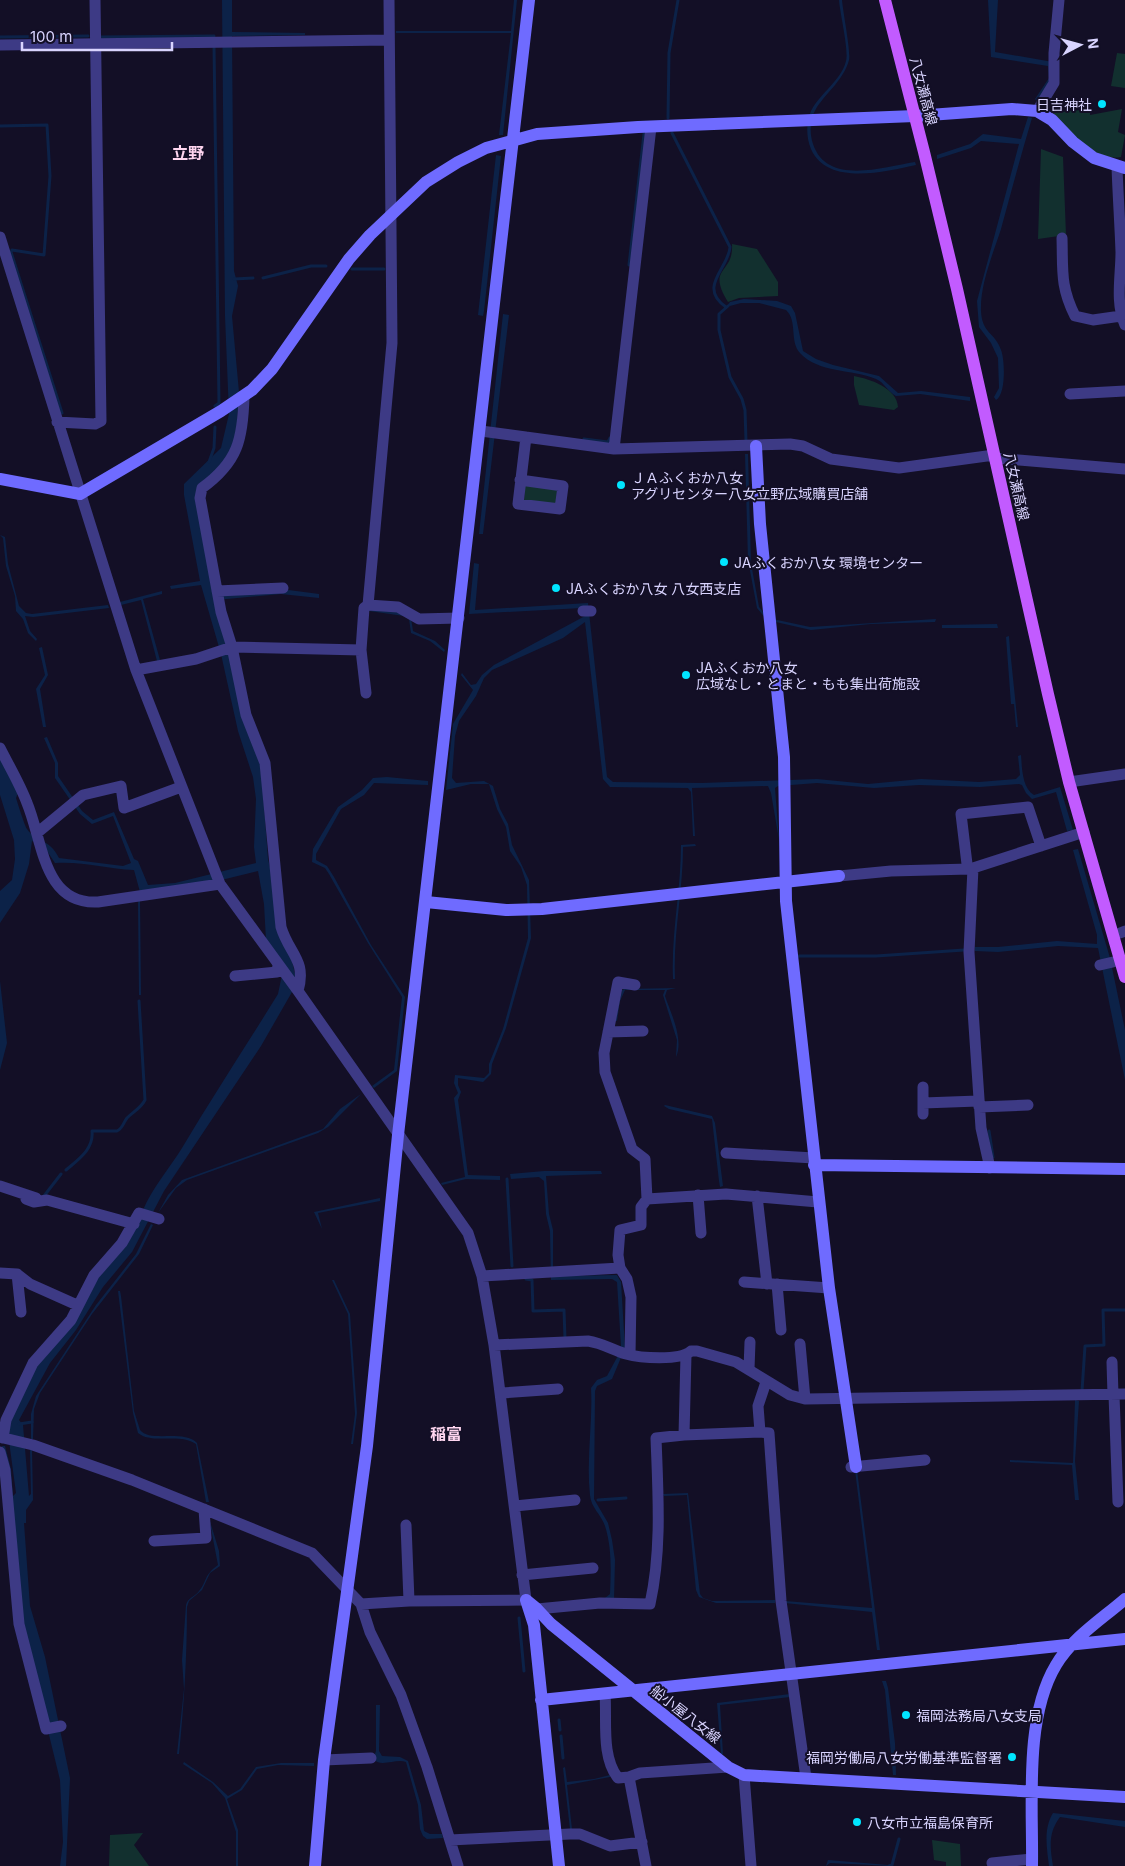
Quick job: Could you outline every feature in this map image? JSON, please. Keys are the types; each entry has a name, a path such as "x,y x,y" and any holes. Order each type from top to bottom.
{"main road":[{"name":"八女瀬高線","path":"885,0 915,116 1070,782 1125,977"}],"street":[{"path":"58,422 95,424 101,421 94,0"},
{"path":"366,693 361,650 362,616 364,608 368,605 392,343 389,0"},
{"path":"315,1866 324,1760 367,1446 398,1135 481,432 529,0"},
{"path":"1033,110 1054,83 1054,53 1059,0"},
{"path":"0,45 234,40 389,40"},
{"path":"0,479 80,494 244,396 272,369 349,259 391,214 426,182 458,162 486,148 514,139 537,134 651,127 915,116 1012,109 1033,110 1052,120 1073,142 1094,158 1121,167 1123,320 1094,320 1075,316 1065,296 1063,287 1062,238"},
{"path":"614,449 651,127"},
{"path":"0,237 5,270 58,422 136,670 220,884 298,991 468,1233 482,1276 502,1393 522,1575 526,1600 534,1625 540,1700 559,1866"},
{"path":"1070,394 1125,391"},
{"path":"244,396 240,443 217,477 202,488 200,498 217,591 232,647 246,715 265,763 281,927 285,942 301,968 298,991"},
{"path":"481,432 614,449 796,445 831,459 899,468 995,456 1125,469"},
{"path":"520,480 526,437"},
{"path":"756,446 785,790 785,882 818,1202 854,1467 925,1460"},
{"path":"217,591 283,588"},
{"path":"368,605 398,607 420,619 459,618"},
{"path":"136,670 196,659 232,647 361,650"},
{"path":"0,748 27,803 48,872 56,885 72,898 84,903 220,884"},
{"path":"1070,782 1125,774"},
{"path":"37,832 83,795 121,786 124,808 181,787"},
{"path":"990,1168 981,1128 969,952 971,868 967,864 960,814 1028,807 1041,846"},
{"path":"426,902 461,907 522,910 685,895 891,871 971,868 1084,832"},
{"path":"1100,965 1113,962"},
{"path":"236,976 277,972 280,967"},
{"path":"624,1353 631,1298 627,1279 620,1268 618,1248 620,1230 642,1226 641,1207 647,1199 645,1159 632,1149 606,1072 604,1052 613,1032 618,982 636,985"},
{"path":"613,1032 644,1031"},
{"path":"923,1087 923,1108 979,1104 1028,1105"},
{"path":"726,1153 814,1161 990,1168 1125,1169"},
{"path":"0,1186 35,1198 38,1201"},
{"path":"647,1199 698,1195 757,1196 818,1202"},
{"path":"698,1195 701,1233"},
{"path":"757,1196 781,1330"},
{"path":"26,1199 47,1200 134,1224"},
{"path":"156,1218 141,1213 122,1243 94,1275 71,1320 33,1363 6,1420 4,1438 33,1445 204,1509 312,1553 361,1604 370,1632 401,1695 458,1866"},
{"path":"482,1276 620,1268"},
{"path":"0,1273 17,1274 30,1284 78,1305"},
{"path":"17,1274 21,1312"},
{"path":"744,1282 829,1288"},
{"path":"494,1345 588,1341 599,1342 624,1353 656,1358 686,1355 691,1351 697,1351 736,1362 790,1396 805,1399 1118,1395"},
{"path":"749,1369 750,1342"},
{"path":"800,1344 805,1399"},
{"path":"684,1435 686,1355"},
{"path":"1112,1362 1118,1395 1118,1502"},
{"path":"760,1432 758,1406 766,1382"},
{"path":"502,1393 558,1389"},
{"path":"538,1609 600,1603 650,1604 656,1578 659,1496 656,1438 684,1435 769,1433 781,1601 806,1778"},
{"path":"0,1452 6,1470 5,1544 19,1624 46,1729 61,1726"},
{"path":"515,1506 575,1500"},
{"path":"154,1541 206,1538 204,1509"},
{"path":"406,1525 409,1601"},
{"path":"522,1575 593,1568"},
{"path":"361,1604 409,1601 526,1600"},
{"name":"船小屋八女線","path":"526,1600 538,1609 551,1624 728,1767 744,1774 1125,1798"},
{"path":"992,1863 1032,1862 1034,1730 1041,1695 1057,1664 1073,1644 1125,1600"},
{"path":"540,1700 1125,1640"},
{"path":"605,1694 608,1750 611,1769 618,1778 640,1773 728,1767"},
{"path":"324,1760 371,1758"},
{"path":"744,1774 750,1866"},
{"path":"629,1777 646,1866"},
{"path":"450,1840 580,1834 610,1846 642,1842"}],"green space":[{"path":"1117,53 1125,54 1125,88 1111,86"},
{"path":"1090,109 1090,115 1122,109 1118,132 1125,135 1121,157 1102,155 1092,150 1075,136 1053,113"},
{"path":"1041,149 1063,157 1066,235 1038,239"},
{"path":"732,244 757,249 778,282 778,296 739,298 728,302 722,290 720,276 732,254"},
{"path":"854,376 875,382 888,390 896,400 898,407 894,410 859,405 854,385"},
{"path":"525,486 557,490 556,504 524,502"},
{"path":"143,1833 134,1845 149,1866 109,1866 110,1835"},
{"path":"932,1840 960,1844 961,1866 946,1866 946,1862 934,1860"}],"water":[{"path":"222,0 232,0 232,32 305,33 305,35 232,36 234,271 238,286 232,316 239,392 236,444 216,473 200,485 215,596 281,589 319,594 319,598 281,594 216,600 261,764 268,859 296,978 292,992 261,1046 164,1191 132,1252 103,1287 76,1330 50,1363 19,1420 23,1425 29,1496 31,1494 30,1450 32,1449 33,1500 26,1510 26,1523 24,1523 30,1606 45,1657 70,1778 66,1866 60,1866 63,1842 60,1780 23,1628 2,1446 5,1446 11,1469 13,1496 16,1493 7,1426 28,1375 143,1210 156,1186 182,1148 278,994 282,975 266,940 264,904 258,871 140,900 141,995 139,995 138,903 140,892 134,870 75,863 55,863 45,848 32,841 29,864 20,893 0,923 0,891 12,880 15,859 14,840 0,795 0,757 18,793 16,798 27,829 35,837 51,847 59,858 123,866 131,863 113,816 92,824 80,814 55,778 55,763 44,738 47,737 58,763 58,776 82,811 93,820 114,812 134,859 138,861 148,885 175,883 256,863 254,847 256,799 253,777 238,731 221,654 201,585 171,589 170,586 200,581 184,495 184,484 221,448 229,414 225,316"},
{"path":"514,0 517,0 503,135 499,135 511,33 396,33 396,31 511,31"},
{"path":"839,0 842,0 849,60 840,79 815,111 811,125 813,144 820,157 830,165 843,169 857,171 872,170 915,162 916,165 873,173 843,172 830,168 819,161 811,149 807,130 811,111 840,75 847,56"},
{"path":"988,0 998,0 995,52 1053,62 1053,78 1038,102 1035,99 1049,78 1048,66 991,57"},
{"path":"1028,117 1032,118 988,269 981,301 982,319 986,329 1001,350 1003,361 1004,377 1002,391 996,400 994,397 999,388 998,358 991,343 979,327 977,301 1019,144 981,141 971,148 937,159 937,155 970,144 983,134 1021,139"},
{"path":"496,155 501,156 483,316 478,315"},
{"path":"744,299 777,301 791,306 795,313 803,351 816,359 879,376 898,393 921,391 970,397 970,401 920,394 896,396 876,379 816,364 807,359 797,348 792,320 786,310 759,303 741,303 726,307 730,302"},
{"path":"503,314 509,315 483,534 479,534"},
{"path":"745,454 748,454 751,563 759,607 768,618 810,627 936,619 935,622 871,624 811,630 767,620 757,608 748,560"},
{"path":"0,535 5,537 8,564 19,606 26,613 32,614 108,605 109,608 33,617 25,616 30,631 37,639 36,641 28,633 23,619 16,611 15,596 6,566 3,538"},
{"path":"474,563 479,564 475,610 588,603 607,777 613,782 702,783 817,779 868,784 921,779 979,782 1016,779 1020,775 1018,756 1021,755 1023,777 1027,788 1034,795 1060,787 1073,830 1067,831 1056,792 1032,799 1022,785 1019,784 980,787 919,785 874,788 817,783 778,786 775,788 779,840 771,793 768,786 692,788 695,836 693,836 691,792 688,788 610,787 603,779 585,622 563,638 492,670 484,678 476,696 459,721 455,736 452,778 456,783 484,781 493,786 500,809 508,824 512,845 529,880 531,938 506,1028 492,1064 491,1074 483,1082 458,1078 461,1092 458,1100 468,1175 500,1176 500,1180 466,1179 442,1185 441,1183 465,1177 454,1098 458,1093 454,1083 455,1075 484,1078 489,1073 489,1064 503,1029 528,938 527,885 521,867 510,851 506,827 497,809 489,784 471,784 446,790 453,724 473,690 461,675 462,673 471,685 476,684 482,675 494,665 585,616 582,608 469,614"},
{"path":"162,591 162,594 143,599 160,660 157,661 141,600 121,605 120,602"},
{"path":"369,608 397,611 411,618 413,631 435,641 445,650 444,652 430,641 411,633 409,619 404,616 369,611"},
{"path":"997,624 998,628 942,628 942,625"},
{"path":"1009,636 1018,727 1016,727 1014,704 1011,704 1006,637"},
{"path":"42,647 48,675 40,689 46,727 43,727 36,689 45,675 39,648"},
{"path":"387,777 428,781 428,785 374,783 364,795 341,809 316,854 316,860 327,866 371,945 405,997 397,1071 374,1088 372,1086 394,1070 402,997 368,943 325,868 312,862 313,849 338,807 362,790 373,778"},
{"path":"695,844 696,846 683,847 675,946 675,979 673,979 673,945 681,845"},
{"path":"1078,849 1110,958 1125,1030 1125,1080 1098,948 1058,946 998,952 975,951 975,947 998,947 1057,941 1097,944 1097,935 1073,850"},
{"path":"0,981 7,1043 0,1070"},
{"path":"676,988 667,990 665,996 678,1035 676,1057 677,1040 663,995 665,990 625,990 620,1001 617,1021 615,1021 622,990"},
{"path":"361,1094 328,1127 318,1133 187,1180 176,1188 158,1213 168,1195 182,1180 323,1129 340,1109"},
{"path":"665,1105 712,1116 715,1123 723,1186 720,1187 712,1119 669,1109"},
{"path":"544,1171 601,1171 602,1174 546,1176 549,1214 553,1230 553,1269 558,1276 617,1275 621,1282 625,1348 612,1379 597,1386 595,1391 594,1499 608,1523 612,1540 615,1560 614,1600 605,1598 610,1594 610,1551 603,1522 591,1500 589,1468 591,1388 597,1380 607,1376 621,1350 618,1348 621,1346 617,1282 612,1279 551,1280 550,1231 546,1214 544,1181 539,1177 511,1179 510,1174"},
{"path":"380,1198 380,1201 318,1213 322,1229 314,1212"},
{"path":"151,1224 153,1225 139,1254 92,1314 40,1393 34,1409 33,1439 31,1439 31,1414 36,1396 96,1305 136,1254"},
{"path":"332,1280 334,1280 350,1314 357,1413 353,1444 351,1444 355,1414 348,1314"},
{"path":"118,1291 120,1291 121,1296 134,1411 140,1430 151,1436 184,1437 197,1443 209,1502 206,1502 196,1444 182,1439 151,1438 138,1433 133,1413"},
{"path":"1075,1400 1079,1401 1075,1461 1079,1500 1075,1500 1072,1465 1010,1462 1010,1460 1073,1463"},
{"path":"855,1470 857,1470 880,1650 877,1650 872,1612 785,1603 785,1601 872,1608"},
{"path":"688,1493 700,1594 703,1598 712,1601 775,1600 775,1603 716,1603 699,1597 696,1590 687,1495 664,1496 663,1494"},
{"path":"209,1518 219,1551 220,1566 210,1573 202,1590 189,1601 187,1607 184,1699 179,1754 177,1754 184,1689 182,1660 186,1605 188,1600 196,1595 202,1587 210,1572 218,1565"},
{"path":"882,1681 886,1681 888,1688 895,1743 896,1775 893,1775 885,1690"},
{"path":"790,1694 790,1697 720,1705 723,1754 721,1754 717,1703"},
{"path":"376,1705 380,1705 379,1751 382,1756 400,1757 408,1761 421,1805 424,1831 430,1834 442,1834 443,1838 427,1839 423,1836 420,1829 418,1805 406,1762 380,1763 373,1759 376,1751"},
{"path":"184,1762 213,1782 228,1796 240,1789 256,1767 281,1763 314,1763 314,1766 278,1765 257,1769 242,1790 227,1799 238,1830 238,1866 236,1866 236,1832 225,1798 212,1783 183,1764"},
{"path":"565,1767 567,1782 610,1775 610,1777 567,1785 572,1829 570,1829 563,1768"},
{"path":"1053,1813 1125,1821 1125,1827 1060,1817 1053,1829 1051,1846 1053,1866 1049,1866 1047,1832"},
{"path":"828,1860 893,1864 892,1866 830,1863 826,1866"}],"waterway":[{"path":"668,118 669,53 678,0"},
{"path":"0,37 88,36"},
{"path":"98,37 214,36"},
{"path":"214,46 219,403 215,406"},
{"path":"0,126 47,125 50,176 44,255 12,250 11,252 62,413"},
{"path":"672,133 730,247 714,285 714,292 718,300 726,307"},
{"path":"629,265 644,134"},
{"path":"263,278 311,266 326,266"},
{"path":"352,269 384,269"},
{"path":"234,279 253,278"},
{"path":"728,306 719,314 719,330 730,377 742,399 745,410 746,441"},
{"path":"209,462 214,448 215,427"},
{"path":"584,439 608,442 610,438"},
{"path":"795,956 876,956 964,950"},
{"path":"66,1170 85,1153 91,1143 92,1131 119,1130 127,1118 145,1100 139,1001"},
{"path":"989,1131 993,1157"},
{"path":"44,1196 61,1174"},
{"path":"507,1179 512,1266"},
{"path":"526,1279 532,1280 533,1311 564,1310 565,1339"},
{"path":"1082,1391 1085,1346 1104,1345 1103,1310 1125,1310"},
{"path":"19,1424 32,1422"},
{"path":"598,1500 626,1498"},
{"path":"519,1618 524,1671"},
{"path":"559,1720 560,1730"},
{"path":"561,1736 563,1758"},
{"path":"889,1866 892,1865 899,1839"}],"place":[{"name":"日吉神社","path":"1102,104"},
{"name":"ＪＡふくおか八女 アグリセンター八女立野広域購買店舗","path":"621,485"},
{"name":"JAふくおか八女 環境センター","path":"724,562"},
{"name":"JAふくおか八女 八女西支店","path":"556,588"},
{"name":"JAふくおか八女 広域なし・とまと・もも集出荷施設","path":"686,675"},
{"name":"福岡法務局八女支局","path":"906,1715"},
{"name":"福岡労働局八女労働基準監督署","path":"1012,1757"},
{"name":"八女市立福島保育所","path":"857,1822"}],"district":[{"name":"立野","path":"188,153"},
{"name":"稲富","path":"446,1434"}]}
